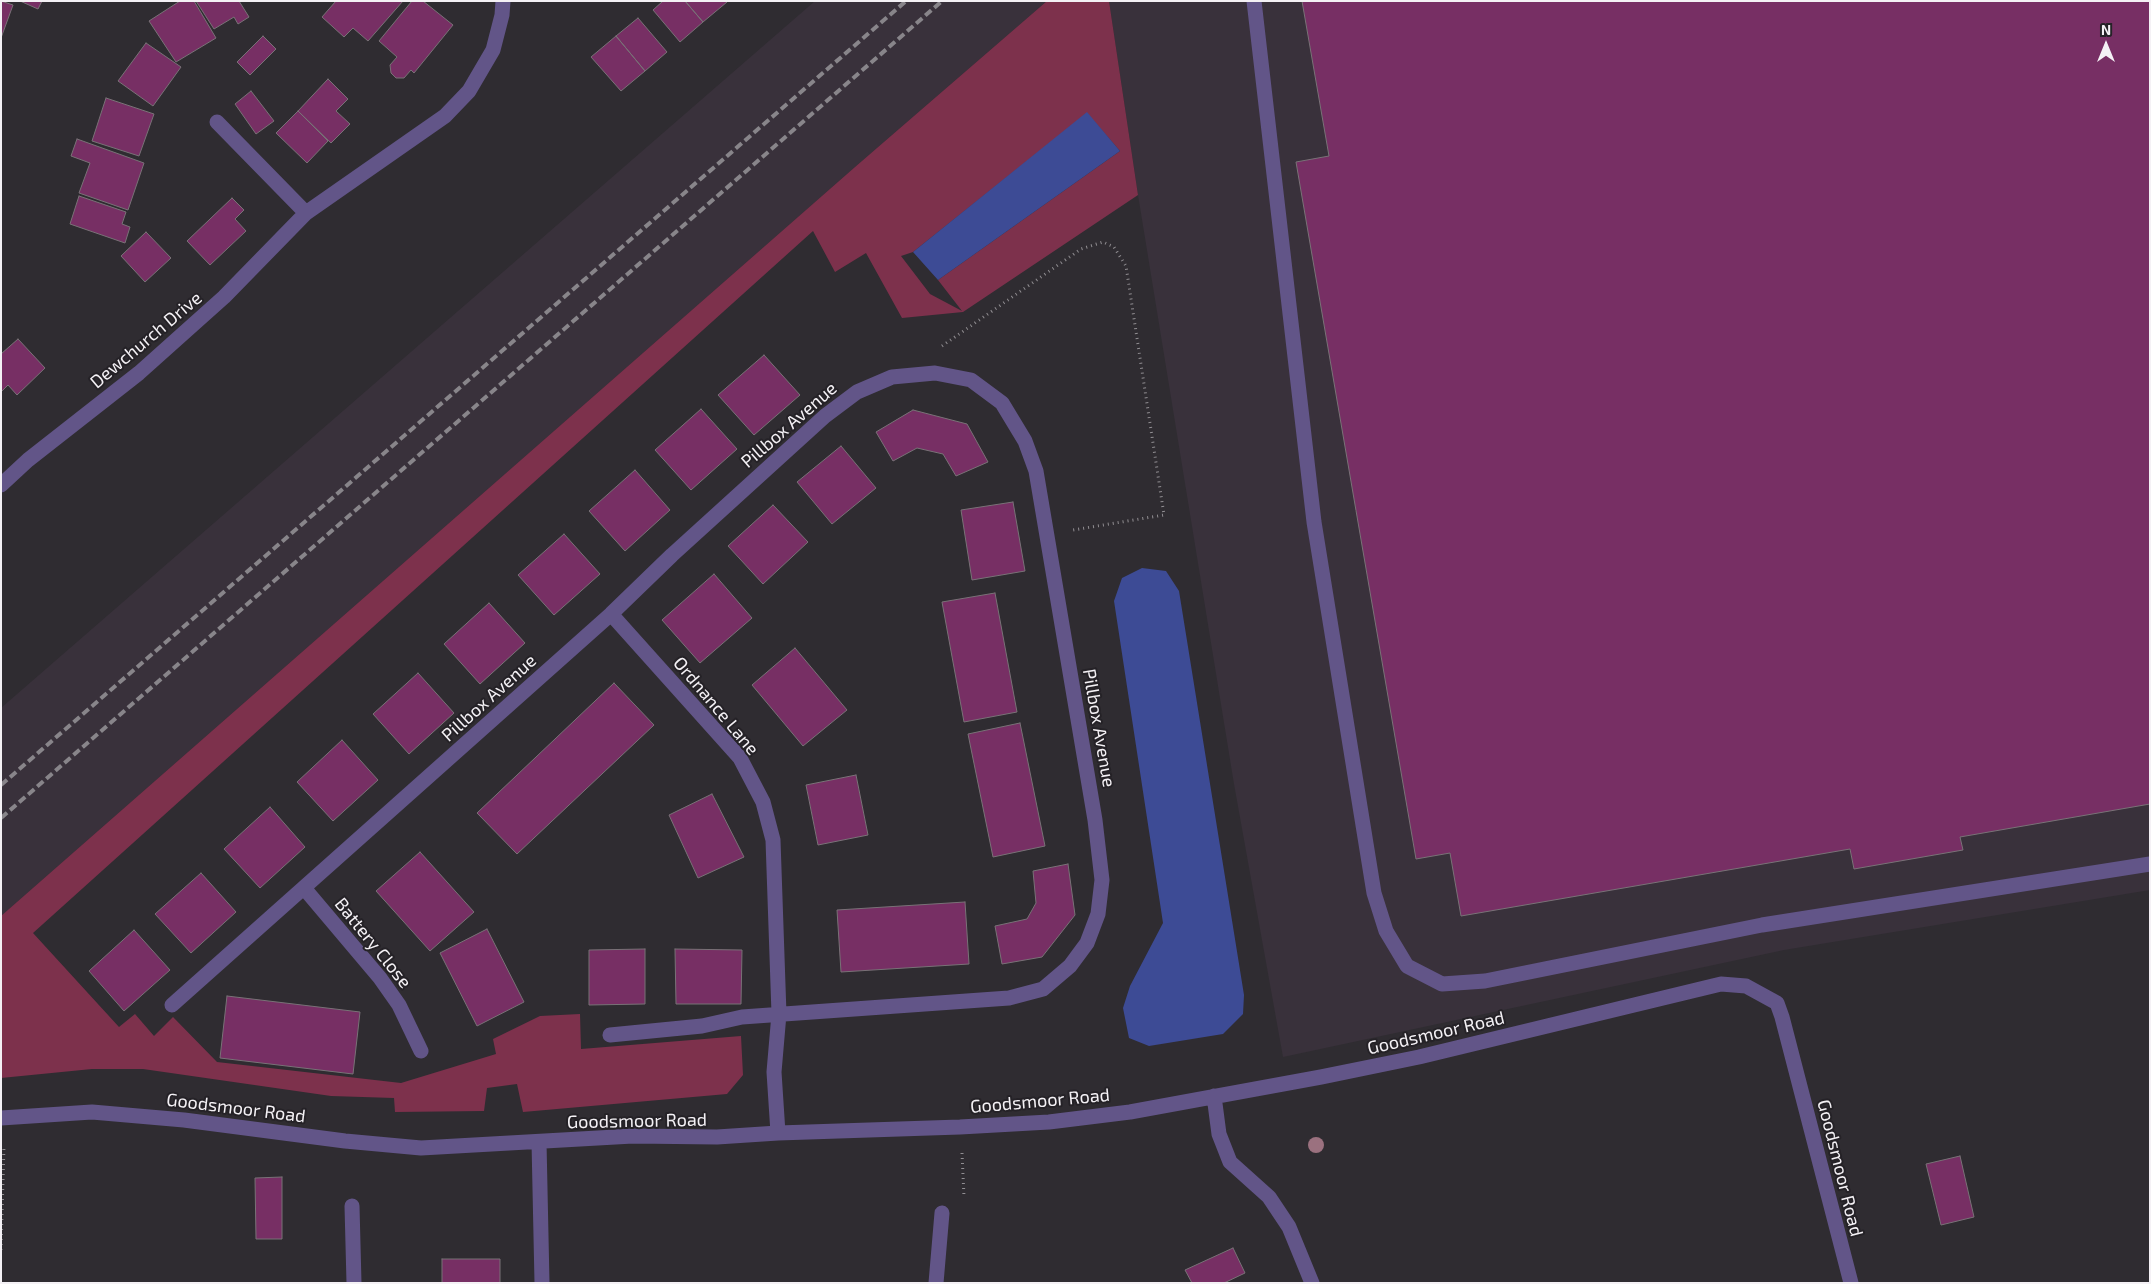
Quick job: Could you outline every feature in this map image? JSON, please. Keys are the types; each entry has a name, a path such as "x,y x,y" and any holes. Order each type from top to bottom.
{"street":[{"name":"Dewchurch Drive","path":"1,485 28,460 140,373 217,304 306,213 444,116 469,91 493,50 502,15 503,1"},
{"path":"1254,1 1316,532 1374,893 1386,931 1407,966 1442,984 1485,981 1762,925 2150,864"},
{"path":"218,122 306,213"},
{"name":"Pillbox Avenue","path":"172,1005 611,614 686,541 825,416 857,392 892,377 935,373 971,380 1002,403 1025,441 1033,464 1048,534 1095,820 1102,880 1098,914 1087,943 1070,966 1043,989 1009,998 779,1014"},
{"name":"Ordnance Lane","path":"611,614 740,758 763,802 773,840 779,1014 774,1072 778,1133"},
{"name":"Battery Close","path":"304,888 357,950 399,1005 421,1052"},
{"name":"Goodsmoor Road","path":"3,1118 92,1112 184,1120 345,1141 421,1148 633,1136 717,1137 1049,1122 1130,1112 1419,1057 1722,984 1746,986 1777,1003 1782,1017 1850,1283"},
{"path":"610,1035 702,1026 742,1017 779,1014"},
{"path":"1214,1096 1219,1134 1230,1162 1269,1198 1289,1227 1312,1283"},
{"path":"539,1142 542,1283"},
{"path":"352,1206 354,1283"},
{"path":"936,1283 942,1213"}],"path":[{"path":"935,373 943,344 1081,249 1103,242 1114,248 1126,266 1164,515 1048,534"},
{"path":"1,1250 3,1118"},
{"path":"942,1213 964,1201 962,1143"}],"shaded area":[{"path":"815,1 1047,1 1,916 1,708"},
{"path":"1047,1 1109,1 1138,195 963,312 902,318 866,253 835,272 813,231 33,933 119,1027 135,1014 154,1036 173,1017 217,1062 401,1083 496,1054 493,1039 540,1016 580,1014 581,1049 741,1036 743,1075 727,1094 523,1112 517,1084 487,1088 484,1111 395,1112 394,1098 331,1096 143,1069 92,1069 1,1078 1,916","holes":["1087,113 1120,151 938,280 962,311 930,294 901,256 913,252"]},
{"path":"1109,1 2150,1 2150,890 1784,950 1283,1057 1234,784 1138,195"}],"water":[{"path":"1087,112 1120,151 938,280 913,252"},
{"path":"1142,568 1166,571 1179,591 1244,995 1243,1014 1223,1034 1149,1046 1129,1038 1123,1008 1130,986 1163,923 1114,601 1122,578"}],"building":[{"path":"1,1 13,5 1,38"},
{"path":"20,1 42,1 38,9"},
{"path":"180,1 194,1 216,38 176,62 149,21"},
{"path":"196,1 239,1 249,17 238,24 234,17 214,29"},
{"path":"336,1 403,1 368,41 353,28 344,37 322,17"},
{"path":"412,1 423,1 453,25 414,73 411,70 404,78 396,78 391,73 390,65 397,57 379,41"},
{"path":"663,1 685,1 703,22 680,42 653,10"},
{"path":"685,1 727,1 727,2 703,22"},
{"path":"1302,1 2150,1 2150,804 1960,837 1963,850 1854,869 1850,849 1461,916 1450,853 1416,859 1296,162 1329,156"},
{"path":"638,18 667,52 645,71 616,36"},
{"path":"263,36 276,49 250,75 237,62"},
{"path":"616,36 645,71 621,91 591,57"},
{"path":"146,43 181,67 153,106 118,81"},
{"path":"328,79 348,99 336,111 350,124 331,143 298,111"},
{"path":"251,91 274,121 256,134 235,104"},
{"path":"106,98 154,114 139,156 92,141"},
{"path":"298,111 328,141 307,163 276,133"},
{"path":"77,139 144,163 128,210 79,193 90,163 71,156"},
{"path":"79,196 126,212 122,224 130,227 125,243 70,224"},
{"path":"232,198 244,210 235,219 246,231 210,265 187,241"},
{"path":"146,232 171,258 145,282 121,256"},
{"path":"18,339 45,368 17,395 8,385 1,392 1,354"},
{"path":"764,355 800,395 754,435 718,395"},
{"path":"701,409 737,449 691,490 655,450"},
{"path":"913,410 967,424 988,462 956,476 943,454 917,448 893,461 876,432"},
{"path":"841,446 876,488 832,524 797,482"},
{"path":"635,470 670,510 625,551 589,511"},
{"path":"1013,502 1025,571 972,580 961,510"},
{"path":"773,505 808,542 763,584 728,546"},
{"path":"564,534 600,574 554,615 518,575"},
{"path":"714,574 752,618 700,663 662,620"},
{"path":"995,593 1017,712 964,722 942,602"},
{"path":"489,603 525,643 480,684 444,644"},
{"path":"795,648 847,710 803,746 752,685"},
{"path":"418,673 454,713 409,754 373,714"},
{"path":"614,683 654,725 517,854 477,813"},
{"path":"1020,723 1045,846 993,857 968,734"},
{"path":"342,740 378,780 333,821 297,782"},
{"path":"856,775 868,835 818,845 806,785"},
{"path":"712,794 744,857 698,878 669,815"},
{"path":"270,807 305,847 260,888 224,849"},
{"path":"420,852 474,912 430,951 376,891"},
{"path":"1068,864 1075,915 1042,957 1002,964 995,926 1027,919 1036,903 1033,871"},
{"path":"201,873 236,912 191,953 155,914"},
{"path":"965,902 969,964 841,972 837,910"},
{"path":"487,929 524,1002 477,1026 440,953"},
{"path":"134,930 170,970 124,1011 89,971"},
{"path":"645,949 645,1004 589,1005 589,950"},
{"path":"675,949 742,950 741,1004 676,1004"},
{"path":"227,996 360,1012 353,1074 220,1058"},
{"path":"1960,1156 1974,1217 1941,1225 1926,1164"},
{"path":"282,1177 282,1239 256,1239 255,1178"},
{"path":"1233,1248 1245,1273 1224,1283 1192,1283 1185,1270"},
{"path":"442,1259 500,1259 500,1283 442,1283"}],"railway":[{"path":"1,785 906,1"},
{"path":"1,818 942,1"}]}
